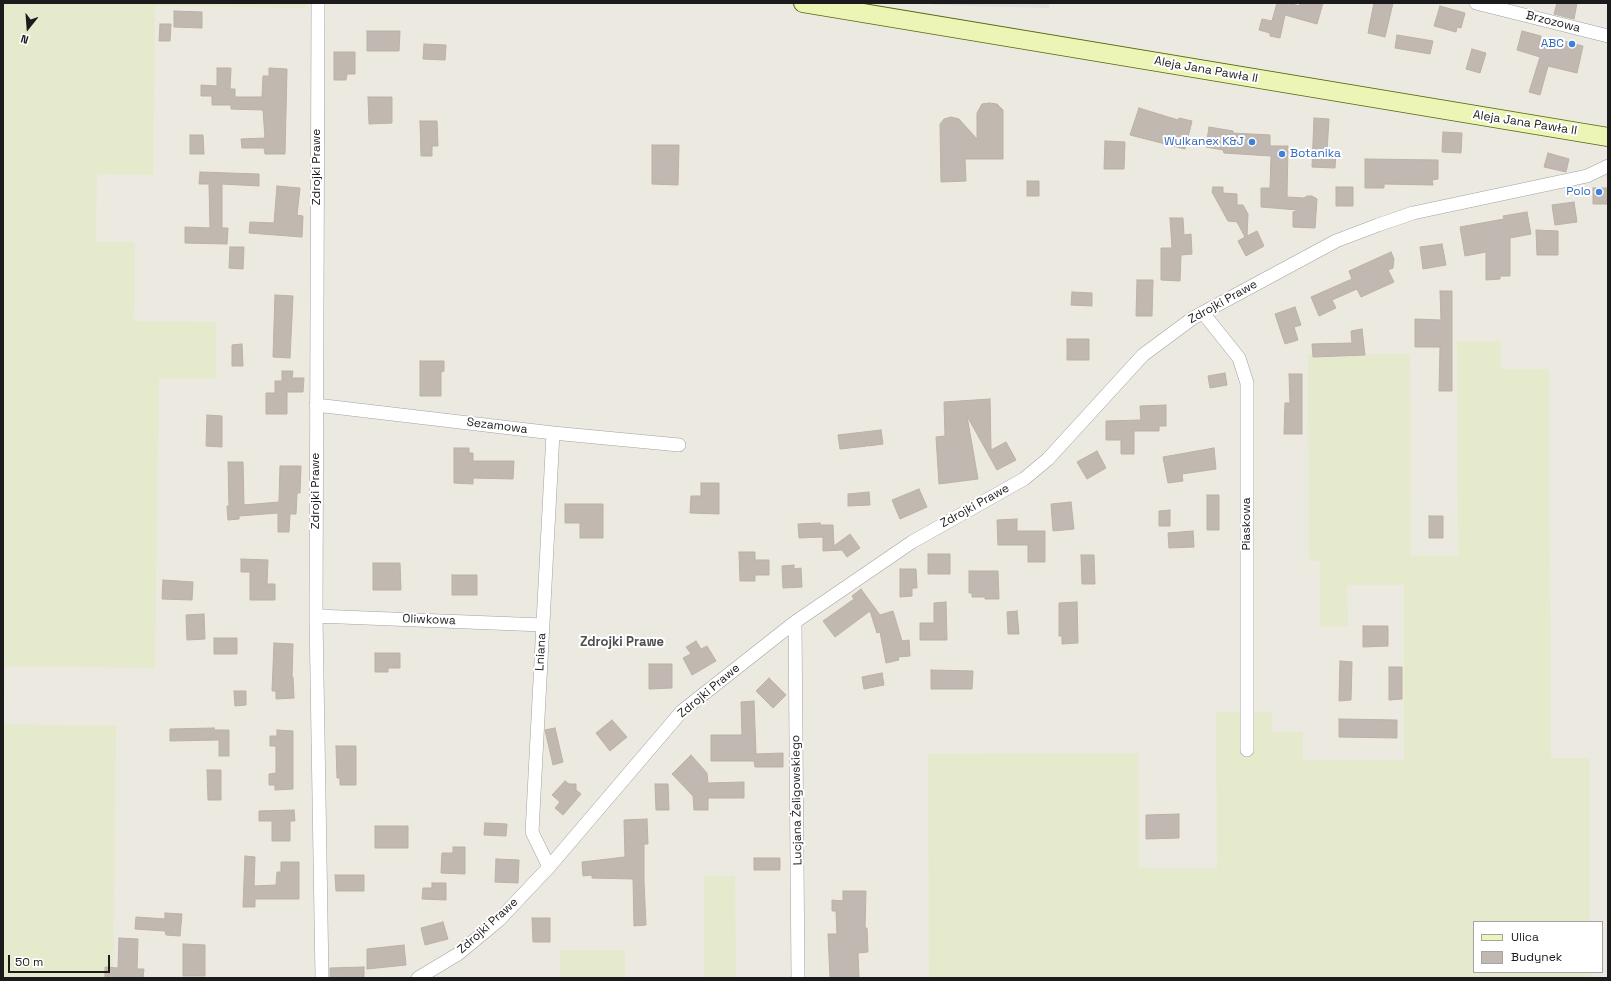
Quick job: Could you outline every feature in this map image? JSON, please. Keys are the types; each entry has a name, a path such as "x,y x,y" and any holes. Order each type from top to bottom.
{"main road":[{"name":"Aleja Jana Pawła II","path":"803,3 1608,137"}],"street":[{"name":"Zdrojki Prawe","path":"318,3 316,616 322,978"},
{"name":"Brzozowa","path":"1476,3 1608,36"},
{"name":"Zdrojki Prawe","path":"418,978 458,954 499,920 549,867 682,711 795,622 912,542 1024,479 1048,459 1143,355 1162,340 1203,313 1336,240 1413,213 1587,176 1608,166"},
{"name":"Piaskowa","path":"1203,313 1239,358 1247,383 1247,750"},
{"name":"Sezamowa","path":"316,405 553,433 679,445"},
{"name":"Lniana","path":"549,867 532,832 553,433"},
{"name":"Oliwkowa","path":"316,616 543,625"},
{"name":"Lucjana Żeligowskiego","path":"795,622 798,978"}],"green space":[{"path":"3,3 307,3 307,8 155,6 153,175 97,174 96,242 135,242 134,321 216,322 216,379 159,378 155,668 5,666 4,724 116,726 113,978 3,978"},
{"path":"1457,341 1501,341 1501,369 1549,369 1551,758 1590,758 1590,921 1473,921 1473,973 1591,973 1591,978 929,978 928,754 1138,753 1139,868 1217,868 1216,712 1272,712 1272,732 1303,732 1303,760 1404,760 1404,585 1347,585 1348,626 1320,627 1320,561 1309,561 1308,354 1410,354 1411,556 1458,556"},
{"path":"704,876 735,876 736,978 704,978"},
{"path":"560,950 625,950 625,978 560,978"}],"shaded area":[{"path":"933,3 1049,3 1049,8 933,5"}],"building":[{"path":"1277,3 1289,3 1299,6 1300,3 1323,3 1317,24 1285,15 1280,38 1270,36 1270,33 1259,30 1262,19 1272,21"},
{"path":"1374,3 1393,3 1385,37 1368,33"},
{"path":"1557,3 1577,3 1574,19 1554,14"},
{"path":"1440,6 1465,13 1461,28 1457,27 1456,32 1434,26"},
{"path":"174,11 202,12 202,28 174,27"},
{"path":"160,24 171,24 170,41 159,41"},
{"path":"367,31 400,31 399,51 367,51"},
{"path":"1522,31 1541,36 1539,45 1560,50 1563,41 1583,46 1577,73 1548,66 1540,95 1529,92 1540,57 1517,50"},
{"path":"1397,35 1433,41 1430,54 1395,48"},
{"path":"424,44 446,45 445,60 423,59"},
{"path":"1472,49 1486,53 1480,73 1466,69"},
{"path":"334,52 355,52 355,74 347,74 346,80 334,80"},
{"path":"217,68 231,68 230,89 235,89 235,97 262,97 263,76 269,76 269,68 287,69 285,154 265,154 264,148 242,148 241,139 265,138 263,110 231,109 231,105 212,105 212,96 201,96 201,85 217,86"},
{"path":"368,97 392,97 392,123 369,124"},
{"path":"982,104 997,104 1003,110 1003,159 965,159 966,181 941,182 940,124 944,119 951,117 959,119 977,139 977,113"},
{"path":"1139,108 1178,120 1179,118 1192,121 1185,149 1130,135"},
{"path":"1314,118 1329,119 1327,151 1336,151 1335,168 1312,167"},
{"path":"420,121 437,121 438,146 432,146 432,156 421,156"},
{"path":"1209,127 1233,131 1233,133 1270,135 1270,146 1288,146 1287,197 1304,198 1307,196 1312,196 1317,199 1315,228 1293,227 1293,212 1298,210 1261,207 1261,188 1270,188 1271,156 1224,153 1223,150 1206,147"},
{"path":"1443,132 1462,133 1461,153 1442,152"},
{"path":"190,135 203,135 204,154 190,154"},
{"path":"1105,141 1125,142 1124,169 1104,169"},
{"path":"652,145 679,145 678,185 652,184"},
{"path":"1548,153 1569,159 1566,172 1544,167"},
{"path":"1365,159 1438,160 1438,179 1432,180 1433,185 1384,184 1384,188 1365,188"},
{"path":"200,172 259,174 259,186 222,184 222,228 228,228 227,244 185,243 185,227 210,228 209,184 199,184"},
{"path":"1027,181 1039,181 1039,196 1027,196"},
{"path":"277,186 300,188 297,215 303,216 302,237 249,233 250,222 274,223"},
{"path":"1213,187 1223,187 1223,193 1237,194 1237,205 1243,205 1248,214 1247,236 1257,231 1264,246 1246,256 1238,241 1245,237 1237,222 1228,221 1212,192"},
{"path":"1336,187 1353,187 1353,206 1336,206"},
{"path":"1593,188 1608,188 1608,204 1593,204"},
{"path":"1574,202 1577,222 1555,225 1552,205"},
{"path":"1527,212 1531,234 1510,238 1510,276 1500,276 1500,279 1486,280 1486,252 1465,256 1460,227 1504,219 1503,216"},
{"path":"1170,218 1183,218 1184,235 1191,234 1192,254 1181,255 1180,281 1161,280 1161,248 1172,248"},
{"path":"1536,230 1558,231 1558,255 1537,255"},
{"path":"1442,244 1446,265 1423,269 1420,247"},
{"path":"230,247 244,247 243,269 229,268"},
{"path":"1391,252 1394,259 1393,268 1388,270 1394,282 1361,297 1357,289 1332,300 1336,308 1319,316 1311,297 1352,279 1349,271"},
{"path":"1137,280 1153,280 1152,316 1136,316"},
{"path":"1440,291 1452,291 1452,391 1439,391 1440,347 1415,347 1415,319 1441,320"},
{"path":"1072,292 1092,293 1092,306 1071,305"},
{"path":"275,295 293,296 290,358 273,357"},
{"path":"1295,307 1301,325 1294,327 1298,340 1285,344 1275,314"},
{"path":"1362,329 1365,355 1313,357 1312,344 1352,343 1351,331"},
{"path":"1067,339 1089,339 1089,360 1067,360"},
{"path":"242,344 243,366 232,366 232,345"},
{"path":"420,361 444,361 444,371 441,372 441,396 420,396"},
{"path":"282,371 293,371 292,378 304,378 303,392 287,392 287,414 266,414 266,393 275,393 275,381 282,381"},
{"path":"1225,373 1227,385 1210,388 1208,376"},
{"path":"1289,374 1302,374 1302,434 1284,434 1285,403 1290,403"},
{"path":"990,399 991,450 1006,442 1016,460 997,470 967,416 978,479 939,484 936,437 945,436 944,402"},
{"path":"1166,405 1166,426 1159,426 1159,431 1134,431 1134,454 1121,454 1121,440 1106,440 1106,421 1141,420 1140,406"},
{"path":"207,415 222,416 222,447 206,446"},
{"path":"881,430 883,444 868,446 866,442 867,446 840,449 838,435"},
{"path":"454,448 469,448 469,453 473,453 473,461 514,461 513,479 473,478 473,484 454,483"},
{"path":"1214,448 1216,469 1182,474 1183,481 1168,483 1163,457"},
{"path":"1097,451 1106,468 1087,479 1077,462"},
{"path":"228,462 243,462 244,505 279,502 280,466 301,466 300,493 297,493 296,514 290,514 289,532 278,532 278,513 239,516 239,519 228,520"},
{"path":"701,483 719,483 719,514 690,513 691,496 701,496"},
{"path":"919,489 927,507 900,519 892,500"},
{"path":"869,492 870,505 848,506 848,494"},
{"path":"1207,495 1219,495 1219,530 1207,530"},
{"path":"1071,502 1074,529 1053,531 1051,504"},
{"path":"565,504 603,504 603,538 580,538 580,523 565,523"},
{"path":"1170,510 1170,526 1159,526 1159,511"},
{"path":"1429,516 1443,516 1443,538 1429,538"},
{"path":"1017,519 1017,531 1045,531 1045,562 1028,562 1028,545 998,545 997,520"},
{"path":"820,523 820,525 833,525 834,546 850,534 860,548 847,557 842,550 823,551 823,537 799,538 798,524"},
{"path":"1193,531 1194,547 1169,548 1168,533"},
{"path":"739,552 755,552 755,560 769,560 769,575 755,575 755,581 740,581"},
{"path":"928,554 950,554 950,574 928,574"},
{"path":"1081,555 1094,555 1095,584 1082,584"},
{"path":"241,559 268,560 267,584 275,584 275,600 250,600 250,572 241,572"},
{"path":"373,563 400,563 401,590 373,590"},
{"path":"794,565 794,569 801,568 802,587 783,588 782,566"},
{"path":"900,569 916,569 917,588 912,588 912,596 900,597"},
{"path":"969,571 998,571 999,599 972,597 972,593 969,593"},
{"path":"452,575 477,575 477,595 452,595"},
{"path":"163,580 193,582 192,600 162,599"},
{"path":"861,589 880,615 893,611 902,641 909,640 910,656 898,657 899,660 886,663 880,632 877,633 870,611 835,637 823,621 854,599 852,596"},
{"path":"946,602 947,640 920,640 920,623 934,623 934,603"},
{"path":"1077,602 1078,643 1062,644 1062,636 1059,636 1059,603"},
{"path":"1017,611 1019,634 1008,634 1007,612"},
{"path":"204,614 205,639 187,640 186,615"},
{"path":"1363,626 1388,626 1388,646 1363,647"},
{"path":"214,638 237,638 237,654 214,654"},
{"path":"696,641 701,649 707,646 716,661 692,675 683,658 691,654 686,647"},
{"path":"274,643 293,644 292,677 294,698 276,699 276,691 272,691"},
{"path":"375,653 400,653 400,668 388,668 388,672 375,672"},
{"path":"1340,661 1352,662 1351,700 1339,701"},
{"path":"649,664 672,664 672,688 649,689"},
{"path":"1389,667 1402,667 1402,699 1389,700"},
{"path":"931,670 973,671 972,689 931,689"},
{"path":"882,673 884,685 864,689 862,677"},
{"path":"769,678 786,695 773,708 756,691"},
{"path":"234,691 246,691 246,705 235,706"},
{"path":"754,701 756,754 783,753 783,767 755,767 754,761 711,761 711,735 742,735 741,702"},
{"path":"1339,719 1397,720 1397,738 1339,737"},
{"path":"612,720 627,737 610,751 596,733"},
{"path":"214,728 214,730 229,730 229,756 219,756 219,740 170,741 170,729"},
{"path":"555,728 563,762 553,765 545,730"},
{"path":"277,730 293,731 293,789 275,790 275,785 269,785 269,774 276,773 276,746 270,746 270,736 277,736"},
{"path":"336,746 356,746 356,785 340,785 340,778 337,778"},
{"path":"691,755 707,773 708,783 744,782 744,798 708,798 708,810 694,810 693,796 672,774"},
{"path":"207,770 221,770 221,800 208,800"},
{"path":"565,781 569,784 576,784 576,790 581,794 563,815 555,808 560,802 552,795"},
{"path":"655,784 668,784 669,810 656,810"},
{"path":"294,810 295,821 290,821 290,841 272,841 272,821 259,821 259,811"},
{"path":"1179,814 1179,838 1146,839 1146,815"},
{"path":"647,819 648,844 644,844 646,925 634,926 633,879 592,878 592,875 583,876 582,862 625,857 624,820"},
{"path":"485,823 507,824 506,836 484,835"},
{"path":"375,826 408,826 408,848 375,848"},
{"path":"453,847 465,847 465,874 441,873 442,853 453,853"},
{"path":"245,856 255,857 254,886 276,885 277,872 281,872 281,862 299,862 299,899 255,899 255,907 243,907"},
{"path":"754,858 780,858 780,870 754,870"},
{"path":"496,859 519,860 518,883 495,882"},
{"path":"335,875 364,875 364,891 336,891"},
{"path":"432,883 446,883 446,900 422,899 423,888 432,888"},
{"path":"843,891 866,891 865,928 867,928 868,952 858,953 859,978 830,978 828,934 837,934 836,911 832,911 832,900 843,901"},
{"path":"165,913 182,914 180,936 166,935 165,931 135,929 136,917 165,919"},
{"path":"532,918 550,918 550,942 533,942"},
{"path":"443,922 448,939 425,945 421,928"},
{"path":"119,938 138,939 137,969 144,969 143,978 105,978 105,967 118,968"},
{"path":"183,944 205,945 205,976 183,976"},
{"path":"404,945 406,965 367,969 367,949"},
{"path":"364,967 364,978 330,978 330,968"}],"place":[{"name":"ABC","path":"1572,44"},
{"name":"Wulkanex K&J","path":"1252,142"},
{"name":"Botanika","path":"1282,154"},
{"name":"Polo","path":"1599,192"}],"district":[{"name":"Zdrojki Prawe","path":"622,642"}]}
